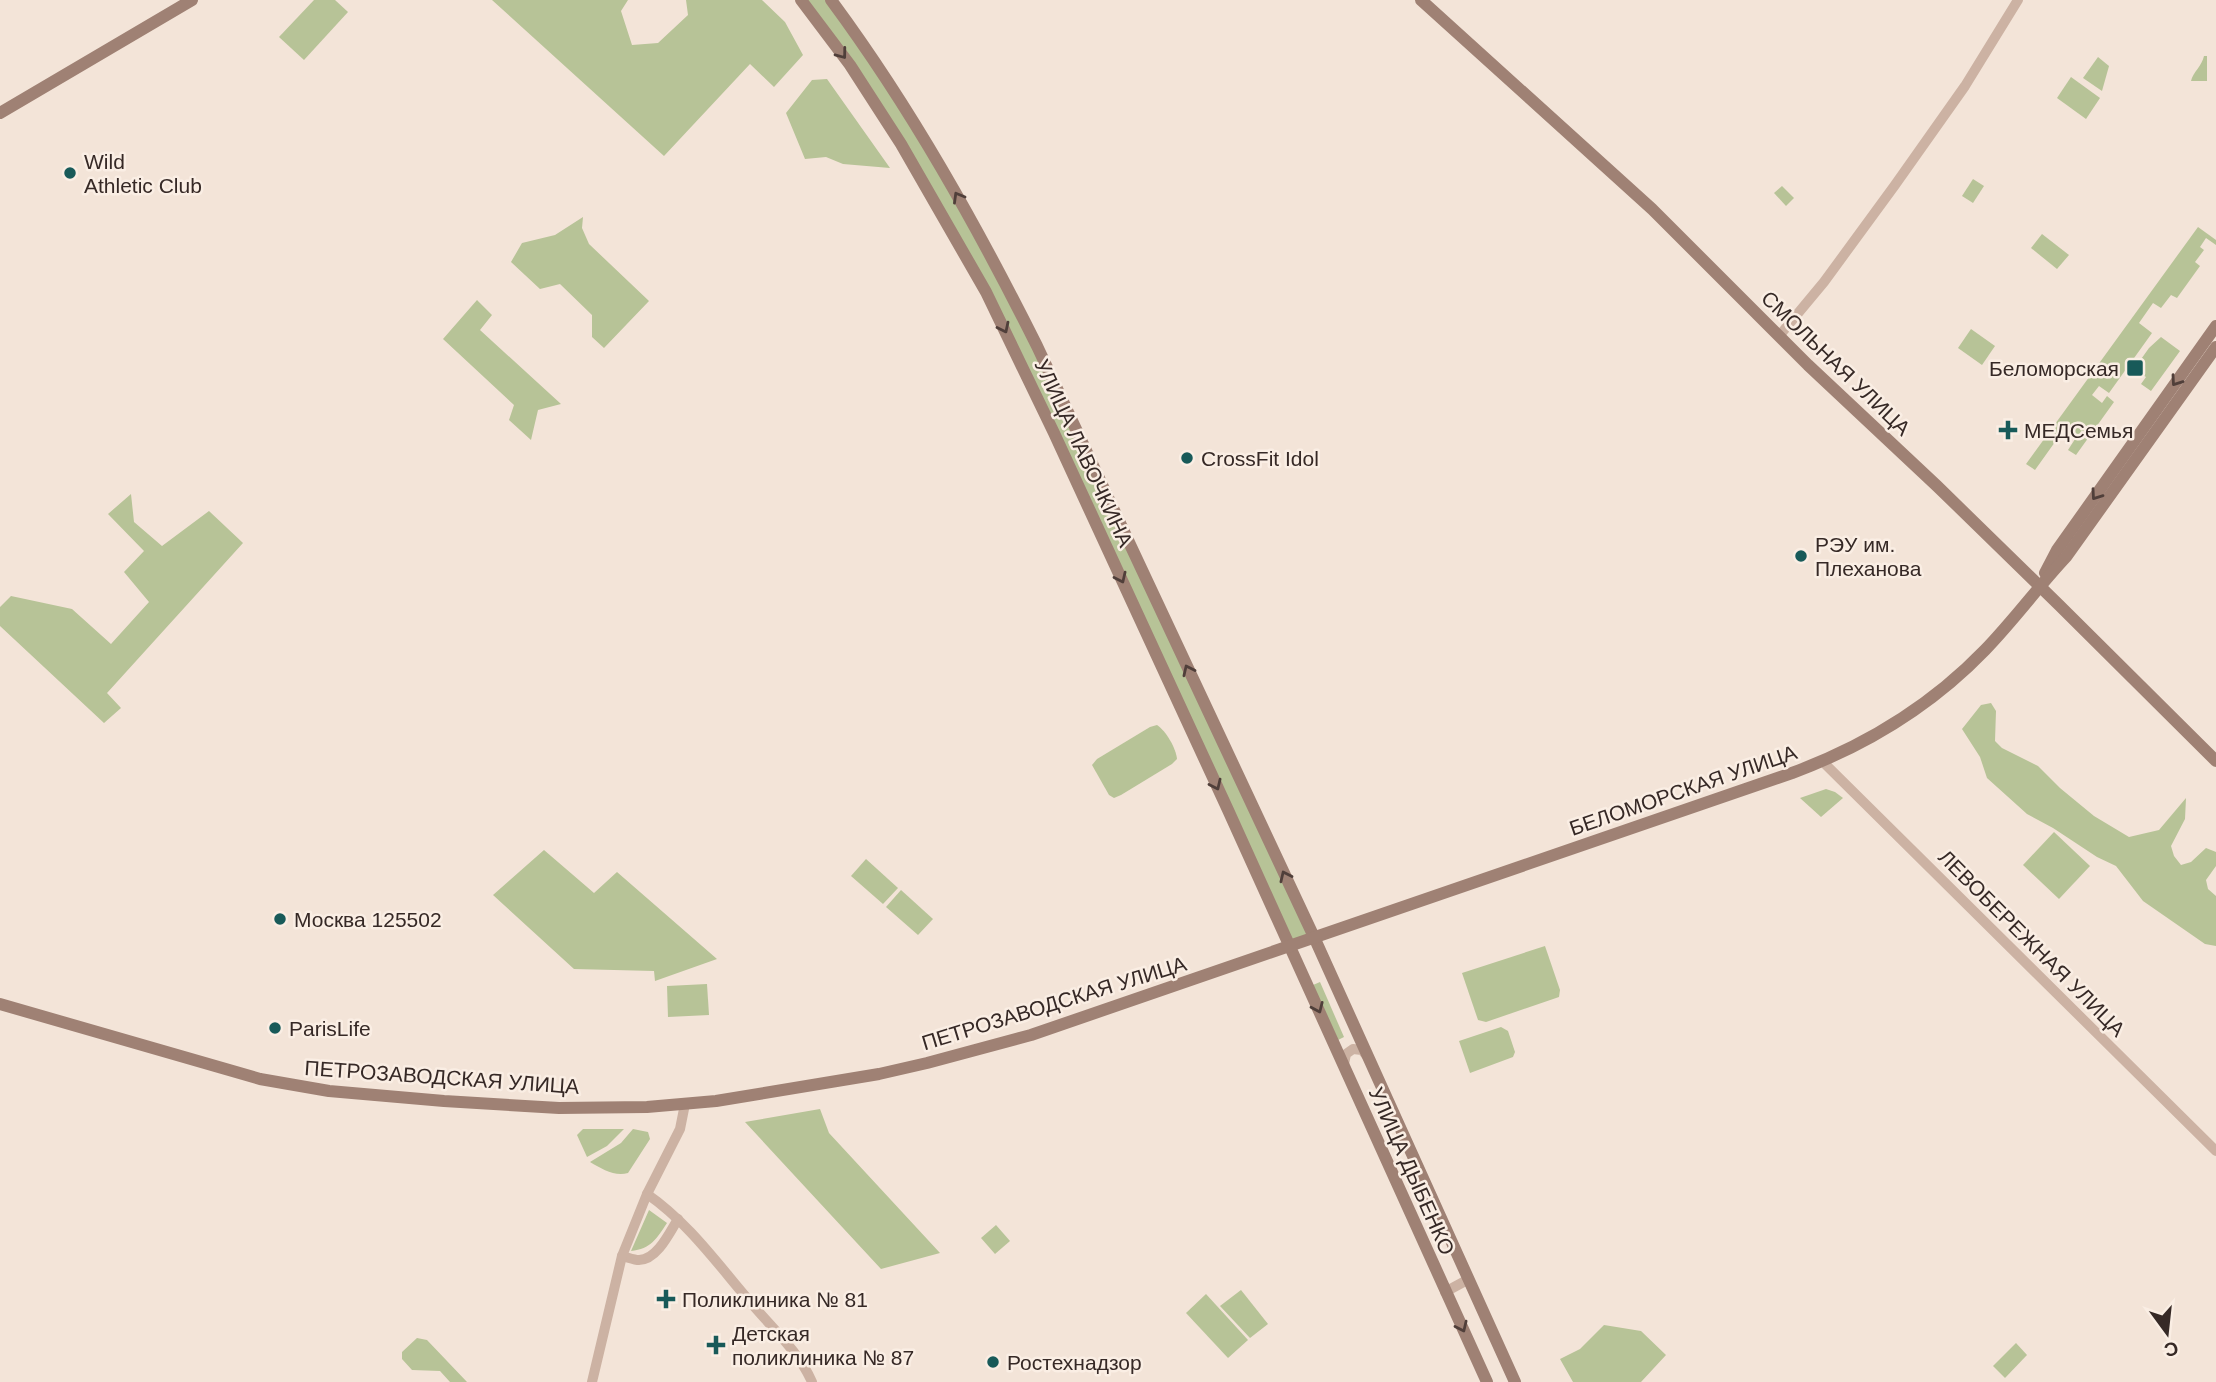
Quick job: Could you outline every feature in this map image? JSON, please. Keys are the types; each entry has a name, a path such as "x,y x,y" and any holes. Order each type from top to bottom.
{"main road":[{"path":"0,113 192,0"},
{"name":"УЛИЦА ЛАВОЧКИНА","path":"801,0 880,110 986,292 1097,525 1290,946"},
{"name":"УЛИЦА ЛАВОЧКИНА","path":"831,0 869,52 921,133 1005,282 1089,454 1314,937"},
{"name":"СМОЛЬНАЯ УЛИЦА","path":"1421,0 1644,201 2216,761"},
{"path":"973,267 979,272 988,271 993,265 992,257"},
{"path":"986,292 985,284 991,278 999,277 1005,282"},
{"name":"БЕЛОМОРСКАЯ УЛИЦА","path":"2038,586 2057,550 2216,326"},
{"name":"БЕЛОМОРСКАЯ УЛИЦА","path":"1290,946 1822,761 1850,749 1898,721 1955,678 1988,648 2038,586 2066,557 2216,347"},
{"name":"УЛИЦА ДЫБЕНКО","path":"1314,937 1515,1382"},
{"name":"УЛИЦА ДЫБЕНКО","path":"1290,946 1488,1382"},
{"name":"ПЕТРОЗАВОДСКАЯ УЛИЦА","path":"0,1003 229,1072 329,1091 559,1108 685,1104 814,1086 927,1063 1031,1035 1290,946"}],"street":[{"path":"1779,336 1824,282 1891,191 1965,86 2018,0"},
{"name":"ЛЕВОБЕРЕЖНАЯ УЛИЦА","path":"1822,761 2216,1151"},
{"path":"1344,1067 1343,1058 1349,1051 1362,1050 1368,1056"},
{"path":"592,1382 622,1256 647,1194 680,1129 685,1104"},
{"path":"647,1194 678,1219 799,1359 812,1382"},
{"path":"622,1256 647,1259 678,1219"},
{"path":"1446,1292 1469,1279"}],"green space":[{"path":"314,0 335,0 348,12 304,60 279,37"},
{"path":"492,0 628,0 621,11 632,45 658,43 688,15 686,0 762,0 785,22 803,55 774,87 750,64 664,156"},
{"path":"801,0 831,0 992,257 1314,937 1290,946 1085,500 937,204"},
{"path":"2204,56 2207,56 2207,81 2191,81 2201,63"},
{"path":"2098,57 2109,66 2102,91 2083,78"},
{"path":"2071,77 2100,98 2086,119 2057,98"},
{"path":"827,79 890,168 843,164 826,157 805,159 786,113 812,80"},
{"path":"1973,179 1984,186 1973,203 1962,196"},
{"path":"1782,186 1794,198 1786,206 1774,193"},
{"path":"583,217 582,228 589,244 649,301 604,348 592,337 592,315 560,284 540,289 511,262 522,243 555,235"},
{"path":"2198,227 2216,240 2216,245 2206,238 2200,247 2204,250 2195,262 2200,266 2177,298 2171,295 2161,308 2153,303 2139,323 2152,333 2109,393 2099,386 2092,395 2102,403 2107,396 2114,402 2076,455 2068,450 2077,436 2065,428 2035,470 2026,464"},
{"path":"2042,234 2069,255 2057,269 2031,248"},
{"path":"477,300 492,315 480,330 561,404 538,410 531,440 509,420 514,405 443,339"},
{"path":"1971,329 1995,346 1982,365 1958,348"},
{"path":"2161,337 2180,351 2151,391 2141,384 2146,377 2134,369"},
{"path":"131,494 134,522 162,546 209,511 243,543 107,693 121,708 104,723 0,626 0,607 11,596 72,609 111,644 149,602 124,572 144,551 108,514"},
{"path":"1991,703 1996,711 1995,741 2002,748 2038,766 2094,816 2129,837 2159,830 2186,798 2185,819 2171,846 2181,865 2191,862 2206,848 2216,852 2216,866 2206,880 2208,889 2216,896 2216,946 2205,944 2143,901 2116,866 2027,814 1987,778 1980,757 1962,729 1981,705"},
{"path":"1157,725 1170,740 1177,759 1121,795 1114,798 1109,795 1092,765 1097,759"},
{"path":"1826,789 1843,798 1821,817 1800,798"},
{"path":"2054,832 2090,866 2059,899 2023,865"},
{"path":"544,850 594,893 617,872 717,959 655,981 654,971 574,969 493,895"},
{"path":"866,859 898,888 883,904 851,876"},
{"path":"901,890 933,919 918,935 886,907"},
{"path":"1545,946 1560,990 1559,997 1486,1022 1478,1020 1462,973"},
{"path":"1320,982 1344,1037 1338,1040 1313,985"},
{"path":"707,984 709,1015 668,1017 667,986"},
{"path":"1501,1027 1508,1031 1515,1052 1513,1057 1470,1073 1459,1041"},
{"path":"820,1109 829,1133 940,1253 881,1269 745,1122"},
{"path":"583,1129 624,1129 607,1146 587,1157 577,1135"},
{"path":"633,1129 648,1132 650,1139 628,1173 613,1173 590,1162 621,1143"},
{"path":"649,1210 667,1223 649,1245 631,1251"},
{"path":"996,1225 1010,1241 995,1254 981,1238"},
{"path":"1241,1290 1268,1324 1250,1338 1220,1306"},
{"path":"1206,1294 1248,1340 1228,1358 1186,1313"},
{"path":"1604,1325 1641,1331 1666,1355 1641,1382 1573,1382 1560,1359 1580,1349"},
{"path":"417,1338 427,1340 467,1382 450,1382 440,1371 412,1370 402,1359 402,1352"},
{"path":"2016,1343 2027,1355 2005,1378 1993,1366"}],"place":[{"name":"Wild Athletic Club","path":"70,173"},
{"name":"Беломорская","path":"2135,368"},
{"name":"МЕДСемья","path":"2008,430"},
{"name":"CrossFit Idol","path":"1187,458"},
{"name":"РЭУ им. Плеханова","path":"1801,556"},
{"name":"Москва 125502","path":"280,919"},
{"name":"ParisLife","path":"275,1028"},
{"name":"Поликлиника № 81","path":"666,1299"},
{"name":"Детская поликлиника № 87","path":"716,1345"},
{"name":"Ростехнадзор","path":"993,1362"}]}
